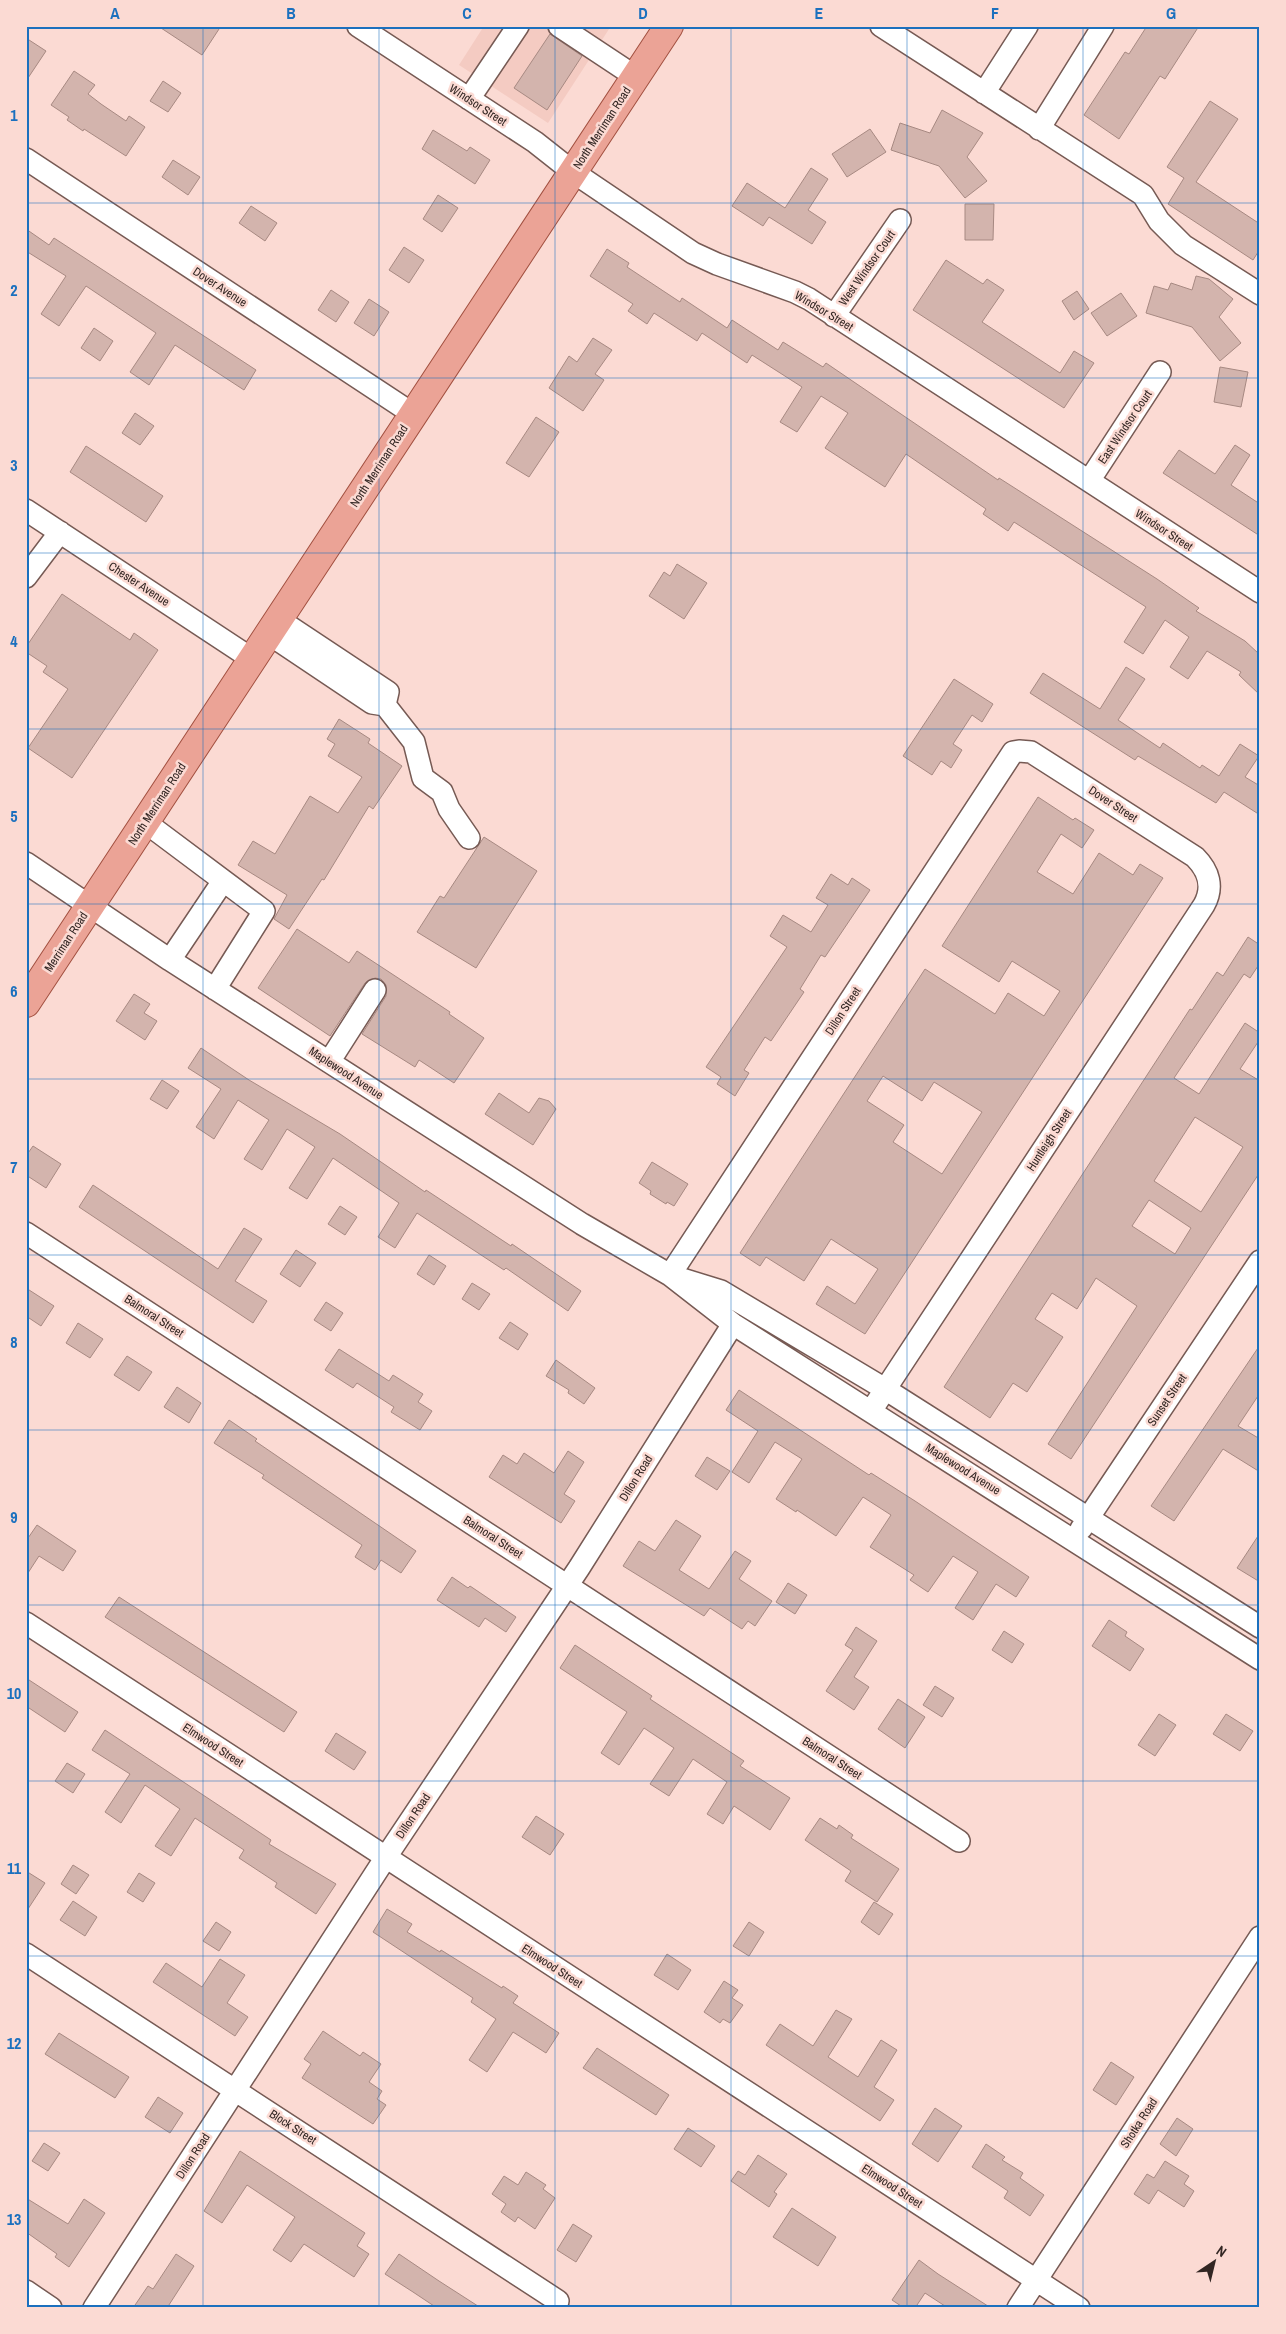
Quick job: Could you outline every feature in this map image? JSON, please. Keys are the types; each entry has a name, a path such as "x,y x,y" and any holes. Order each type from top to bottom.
{"main road":[{"name":"North Merriman Road","path":"90,906 669,26"},
{"name":"Merriman Road","path":"26,1003 90,906"}],"street":[{"name":"Windsor Street","path":"358,26 535,142 573,172 693,253 716,264 795,292 1260,592"},
{"path":"469,99 518,26"},
{"path":"559,26 636,77"},
{"path":"881,26 1143,195 1159,221 1183,245 1260,294"},
{"path":"984,93 1027,26"},
{"path":"1039,129 1103,26"},
{"name":"Dover Avenue","path":"26,159 413,414"},
{"name":"West Windsor Court","path":"834,316 900,220"},
{"name":"East Windsor Court","path":"1089,481 1160,372"},
{"name":"Chester Avenue","path":"26,510 252,659"},
{"path":"26,577 60,532"},
{"path":"274,627 372,704 385,705 414,742 423,778 442,792 448,810 469,838"},
{"name":"Dover Street","path":"1019,751 1031,752 1195,856 1204,865"},
{"name":"Dillon Street","path":"670,1276 1013,752 1019,751"},
{"path":"145,822 264,910 215,989"},
{"name":"Maplewood Avenue","path":"26,863 215,989 582,1224 670,1276 733,1324 1260,1659"},
{"name":"Huntleigh Street","path":"871,1411 1204,904 1208,896 1210,883 1204,865"},
{"path":"170,960 223,881"},
{"path":"329,1062 375,990"},
{"name":"Balmoral Street","path":"26,1233 959,1841"},
{"name":"Sunset Street","path":"1074,1540 1260,1261"},
{"name":"Maplewood Avenue","path":"670,1276 721,1291 885,1389 1260,1627"},
{"name":"Dillon Road","path":"94,2308 386,1857 567,1585 733,1324"},
{"name":"Elmwood Street","path":"26,1623 1078,2308"},
{"name":"Shotka Road","path":"1018,2308 1260,1937"},
{"name":"Block Street","path":"26,1954 558,2301"},
{"path":"26,2291 51,2308"}],"shaded area":[{"path":"484,26 611,26 548,123 459,65"}],"building":[{"path":"158,26 221,26 202,55"},
{"path":"1147,26 1199,26 1165,79 1160,76 1119,139 1084,115 1125,52 1129,54"},
{"path":"550,34 582,56 547,110 514,88"},
{"path":"26,38 46,51 26,81"},
{"path":"74,71 95,85 88,94 126,121 129,116 145,127 126,156 84,129 83,131 67,120 69,117 51,105"},
{"path":"163,81 181,93 168,112 150,101"},
{"path":"1210,101 1238,119 1196,182 1260,224 1260,249 1253,260 1168,204 1184,178 1167,167"},
{"path":"942,110 983,133 967,157 987,181 965,198 939,166 891,150 900,123 930,133"},
{"path":"870,129 886,152 847,177 832,154"},
{"path":"433,130 467,151 470,147 490,160 475,184 422,149"},
{"path":"173,160 200,177 188,195 162,177"},
{"path":"811,168 828,179 808,210 826,222 812,244 769,217 763,226 732,206 747,183 785,208"},
{"path":"438,195 458,208 442,232 423,219"},
{"path":"965,204 994,204 993,240 965,240"},
{"path":"251,206 277,223 265,241 239,223"},
{"path":"26,229 49,245 54,238 256,370 244,390 175,345 149,385 130,372 156,333 86,286 59,326 41,314 66,276 26,251"},
{"path":"404,247 424,260 409,283 389,270"},
{"path":"607,249 629,263 627,267 680,302 682,298 727,328 732,320 778,350 783,342 823,367 826,363 998,480 999,478 1157,579 1199,608 1196,611 1245,641 1258,653 1260,652 1260,695 1239,675 1241,672 1207,651 1188,679 1170,667 1189,637 1165,620 1143,654 1124,642 1146,607 1014,522 1008,531 983,514 986,509 906,454 885,487 825,448 848,413 821,396 797,432 780,422 802,387 752,355 747,363 702,333 697,341 654,313 647,324 628,311 633,304 590,276"},
{"path":"946,260 983,284 987,279 1004,290 982,322 1060,373 1074,351 1094,363 1064,408 913,310"},
{"path":"1196,276 1209,279 1233,299 1219,317 1241,343 1220,361 1192,327 1146,313 1154,286 1168,290 1171,283 1192,290"},
{"path":"331,290 349,302 336,322 318,310"},
{"path":"1077,291 1089,309 1074,320 1062,301"},
{"path":"1121,293 1137,316 1107,336 1091,313"},
{"path":"369,299 389,312 374,336 354,323"},
{"path":"94,328 113,341 100,361 81,348"},
{"path":"593,338 612,350 595,374 604,380 583,411 549,388 569,356 577,362"},
{"path":"1220,367 1248,372 1241,407 1214,402"},
{"path":"135,413 154,426 140,445 122,433"},
{"path":"536,417 559,432 529,477 506,463"},
{"path":"1235,445 1250,455 1231,485 1260,504 1260,536 1163,473 1179,450 1215,474"},
{"path":"86,446 163,496 146,522 70,472"},
{"path":"677,564 707,583 684,619 649,596 664,572 670,576"},
{"path":"62,594 130,640 134,633 158,650 72,778 28,748 68,689 43,672 47,666 26,652 26,647"},
{"path":"1126,667 1145,679 1118,720 1160,748 1163,743 1200,768 1202,765 1219,776 1240,744 1259,756 1245,777 1260,786 1260,815 1224,792 1216,803 1138,756 1135,760 1030,693 1043,673 1100,709"},
{"path":"954,679 993,704 982,722 972,715 953,744 962,750 951,768 941,761 932,775 903,756"},
{"path":"339,719 370,739 368,743 402,766 373,809 369,806 324,880 322,879 289,929 274,919 287,895 238,865 253,841 275,854 310,796 338,813 362,777 328,756 335,744 327,739"},
{"path":"1038,797 1073,820 1075,818 1094,830 1082,848 1061,834 1037,872 1073,894 1099,853 1133,875 1140,864 1163,878 865,1334 816,1304 827,1286 855,1304 878,1269 831,1239 804,1281 766,1257 760,1266 740,1253 925,969 995,1014 1008,993 1044,1016 1060,991 1012,961 999,982 942,946","holes":["883,1076 922,1101 934,1082 982,1112 942,1174 893,1142 904,1125 867,1101"]},
{"path":"484,837 537,871 476,968 417,932 440,896 444,898"},
{"path":"831,874 848,885 852,878 870,890 825,957 821,955 800,989 804,992 771,1041 765,1037 744,1070 749,1073 735,1096 717,1084 721,1077 706,1067 787,947 770,936 783,915 811,932 828,905 816,898"},
{"path":"297,929 349,963 357,951 450,1012 449,1014 484,1038 454,1083 419,1060 415,1067 362,1034 386,996 386,985 381,979 375,978 365,983 330,1036 258,988"},
{"path":"1248,937 1260,945 1260,963 1250,978 1244,974 1174,1078 1199,1094 1245,1023 1260,1033 1260,1039 1240,1069 1260,1081 1260,1172 1071,1459 1048,1444 1137,1306 1096,1278 1077,1309 1052,1293 1035,1319 1063,1337 1027,1392 1013,1383 990,1418 944,1387 1190,1009 1192,1010 1217,972 1223,976","holes":["1195,1117 1243,1147 1201,1212 1154,1181","1149,1200 1191,1228 1175,1254 1132,1226"]},
{"path":"134,994 150,1004 144,1013 157,1021 145,1040 116,1021"},
{"path":"201,1048 249,1080 340,1134 425,1192 426,1190 511,1246 512,1244 581,1291 568,1311 506,1268 504,1270 417,1213 395,1248 378,1237 399,1203 333,1158 307,1199 289,1188 315,1147 287,1129 262,1170 244,1159 269,1120 238,1100 214,1139 196,1127 221,1089 188,1068"},
{"path":"162,1080 179,1091 167,1109 150,1099"},
{"path":"499,1093 529,1113 539,1098 549,1101 556,1109 533,1145 485,1114"},
{"path":"33,1146 61,1164 46,1188 26,1175 26,1156"},
{"path":"652,1162 688,1184 674,1206 667,1202 666,1204 650,1194 651,1191 639,1183"},
{"path":"93,1185 218,1269 244,1228 262,1239 235,1281 267,1301 253,1323 79,1207"},
{"path":"340,1206 357,1217 345,1235 328,1224"},
{"path":"296,1250 316,1263 300,1287 280,1274"},
{"path":"429,1255 446,1266 434,1285 417,1274"},
{"path":"472,1283 490,1294 479,1310 462,1299"},
{"path":"26,1288 54,1306 41,1326 26,1316"},
{"path":"326,1302 343,1313 331,1331 314,1320"},
{"path":"510,1322 528,1334 518,1350 499,1338"},
{"path":"78,1323 103,1339 90,1358 66,1343"},
{"path":"1260,1345 1260,1393 1238,1426 1260,1439 1260,1472 1223,1449 1174,1521 1151,1506"},
{"path":"339,1349 389,1381 393,1375 423,1394 418,1402 432,1411 420,1430 391,1412 394,1407 357,1383 353,1388 325,1370"},
{"path":"127,1356 152,1372 139,1391 114,1375"},
{"path":"556,1360 595,1388 584,1404 568,1393 569,1390 546,1376"},
{"path":"177,1387 201,1403 189,1423 164,1407"},
{"path":"739,1390 869,1475 871,1473 915,1501 1029,1577 1016,1597 996,1584 973,1620 955,1608 978,1572 953,1556 928,1592 910,1580 914,1575 870,1547 891,1515 863,1497 836,1536 797,1510 796,1512 776,1499 802,1459 775,1442 749,1483 732,1472 758,1431 726,1410"},
{"path":"229,1420 257,1439 255,1441 416,1551 401,1573 381,1560 375,1570 355,1557 362,1545 262,1478 264,1475 214,1443"},
{"path":"568,1451 584,1462 564,1494 575,1501 561,1523 489,1477 503,1455 517,1464 524,1453 554,1473"},
{"path":"707,1457 730,1471 717,1490 695,1476"},
{"path":"676,1520 701,1536 679,1570 709,1589 735,1551 751,1561 739,1579 772,1601 755,1626 748,1621 742,1629 710,1608 704,1616 623,1566 639,1541 655,1551"},
{"path":"37,1525 76,1551 63,1571 39,1556 26,1576 26,1541"},
{"path":"1260,1533 1260,1582 1237,1568"},
{"path":"452,1577 468,1588 470,1586 516,1617 506,1632 485,1618 479,1627 437,1600"},
{"path":"788,1583 807,1595 795,1614 776,1602"},
{"path":"119,1597 297,1712 284,1732 105,1617"},
{"path":"1109,1620 1127,1632 1125,1636 1144,1649 1130,1671 1092,1646"},
{"path":"856,1627 877,1641 854,1677 869,1687 854,1710 826,1691 853,1650 845,1645"},
{"path":"1004,1631 1024,1644 1012,1663 992,1650"},
{"path":"575,1645 652,1696 650,1699 744,1761 740,1766 790,1798 770,1830 734,1806 723,1824 707,1814 727,1782 693,1759 669,1796 650,1784 674,1748 644,1728 619,1765 601,1753 627,1712 560,1668"},
{"path":"26,1678 78,1712 65,1732 26,1706"},
{"path":"935,1686 954,1698 942,1717 923,1705"},
{"path":"898,1699 925,1717 905,1748 878,1729"},
{"path":"1159,1714 1176,1725 1155,1756 1138,1745"},
{"path":"1226,1714 1253,1731 1240,1751 1213,1734"},
{"path":"105,1730 271,1840 269,1844 336,1884 316,1914 275,1887 277,1883 239,1858 244,1850 195,1818 171,1856 155,1846 180,1809 145,1785 121,1823 105,1812 130,1774 92,1750"},
{"path":"336,1733 366,1752 354,1770 325,1751"},
{"path":"67,1763 85,1774 73,1793 55,1781"},
{"path":"536,1816 564,1834 550,1855 522,1837"},
{"path":"820,1818 837,1829 839,1825 853,1835 851,1838 899,1869 877,1902 845,1881 851,1871 805,1840"},
{"path":"73,1865 89,1875 76,1894 61,1884"},
{"path":"26,1871 45,1883 26,1912"},
{"path":"139,1873 155,1883 143,1902 127,1892"},
{"path":"73,1901 97,1917 85,1936 60,1920"},
{"path":"874,1902 893,1914 879,1935 861,1922"},
{"path":"387,1909 412,1924 407,1932 440,1952 441,1950 502,1988 503,1986 518,1996 513,2003 559,2033 546,2053 513,2032 487,2072 469,2060 496,2019 471,2002 473,1998 373,1932"},
{"path":"216,1922 231,1932 219,1951 203,1941"},
{"path":"749,1922 764,1932 749,1956 733,1946"},
{"path":"667,1954 691,1970 678,1990 654,1975"},
{"path":"220,1959 245,1975 227,2003 248,2017 235,2036 153,1982 166,1963 202,1987"},
{"path":"724,1981 738,1990 732,1998 743,2005 730,2023 723,2019 720,2023 704,2012"},
{"path":"836,2010 852,2019 828,2057 858,2077 881,2040 897,2050 874,2087 894,2100 880,2121 766,2045 780,2024 813,2046"},
{"path":"323,2031 360,2056 363,2052 381,2064 369,2082 382,2091 377,2099 386,2105 373,2124 302,2078 311,2064 304,2059"},
{"path":"59,2033 129,2077 115,2098 45,2054"},
{"path":"597,2048 669,2095 656,2115 583,2068"},
{"path":"1111,2062 1134,2077 1116,2105 1093,2090"},
{"path":"158,2097 183,2113 170,2133 145,2117"},
{"path":"935,2108 962,2126 938,2162 912,2144"},
{"path":"1177,2118 1193,2129 1176,2156 1160,2144"},
{"path":"688,2128 715,2146 701,2167 674,2149"},
{"path":"44,2143 60,2153 48,2171 32,2161"},
{"path":"986,2144 1005,2157 1002,2160 1023,2173 1020,2178 1044,2195 1030,2216 1004,2198 1008,2191 972,2167"},
{"path":"240,2151 365,2233 357,2246 369,2254 354,2277 304,2244 291,2262 273,2250 295,2217 247,2185 222,2223 204,2211"},
{"path":"758,2155 787,2174 774,2192 777,2194 769,2207 731,2181 738,2171 745,2175"},
{"path":"1165,2161 1189,2176 1184,2184 1194,2191 1184,2207 1158,2190 1149,2204 1134,2194 1147,2174 1154,2178"},
{"path":"526,2172 546,2185 543,2189 555,2198 535,2229 518,2217 515,2222 501,2212 506,2204 492,2194 504,2176 518,2185"},
{"path":"26,2198 68,2224 84,2199 105,2213 69,2267 55,2257 57,2254 26,2232"},
{"path":"792,2208 836,2237 818,2266 773,2237"},
{"path":"573,2224 592,2236 576,2262 557,2250"},
{"path":"176,2254 194,2266 167,2308 133,2308 148,2286 153,2289"},
{"path":"399,2254 481,2308 437,2308 385,2274"},
{"path":"919,2260 991,2308 948,2308 925,2293 915,2308 904,2308 892,2300"}]}
